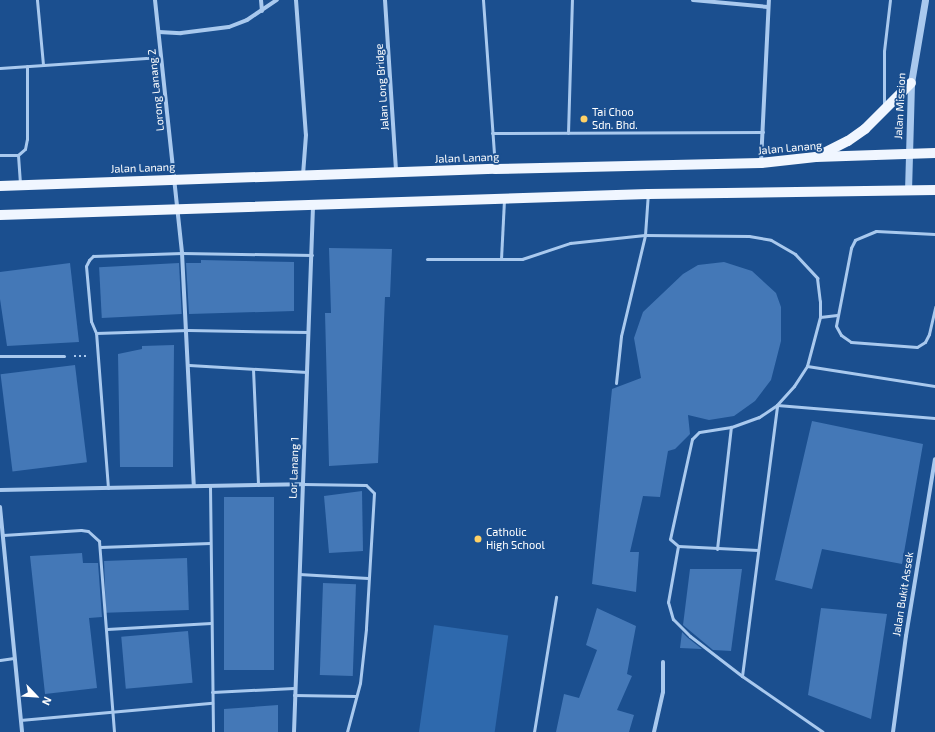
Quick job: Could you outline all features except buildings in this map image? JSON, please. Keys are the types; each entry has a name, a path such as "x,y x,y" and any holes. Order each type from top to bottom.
{"main road":[{"path":"816,157 848,141 884,111 911,82"},
{"name":"Jalan Lanang","path":"0,186 396,172 761,162 816,157 935,153"},
{"path":"0,215 178,208 648,194 935,190"}],"street":[{"name":"Lorong Lanang 2","path":"155,0 182,253 190,365 194,486"},
{"path":"261,0 262,11"},
{"path":"159,32 191,32 229,27 262,11 277,0"},
{"path":"296,0 306,135 303,176"},
{"name":"Jalan Long Bridge","path":"385,0 396,172"},
{"path":"693,0 768,7"},
{"path":"761,162 769,0"},
{"name":"Jalan Mission","path":"908,191 911,82 925,0"},
{"name":"Lor Lanang 1","path":"294,732 294,688 313,204"},
{"name":"Jalan Bukit Assek","path":"893,732 906,636 935,459"},
{"path":"0,490 302,484"},
{"path":"0,507 22,732"},
{"path":"654,732 663,692 663,662"}],"lane":[{"path":"37,0 43,65"},
{"path":"483,0 495,169"},
{"path":"568,133 572,0"},
{"path":"884,111 884,51 890,0"},
{"path":"0,68 162,57"},
{"path":"0,155 18,155 25,149 27,139 28,66"},
{"path":"492,133 763,132"},
{"path":"18,155 20,185"},
{"path":"616,383 623,328 645,235 648,194"},
{"path":"501,259 504,198"},
{"path":"935,234 876,232 855,240 851,248 836,326 841,335 851,342 917,347 925,342 929,334 935,307"},
{"path":"427,259 501,259 531,257 570,243 645,235 749,236 771,240 795,254 817,278 820,316 807,366 794,386 777,405 759,417 731,427 699,432 692,439 670,539 678,546 758,550"},
{"path":"108,488 96,333 91,321 86,266 89,260 93,256 182,253 312,255"},
{"path":"820,316 837,315"},
{"path":"96,333 188,330 308,332"},
{"path":"0,356 64,356"},
{"path":"190,365 307,372"},
{"path":"807,366 935,386"},
{"path":"253,369 258,485"},
{"path":"777,405 935,418"},
{"path":"742,676 777,405"},
{"path":"717,549 731,427"},
{"path":"302,484 366,485 372,490 374,497 366,629 356,696 346,732"},
{"path":"210,486 213,732"},
{"path":"3,535 88,531 99,541 114,732"},
{"path":"100,547 210,543"},
{"path":"678,546 668,602 673,618 690,636 742,676 822,732"},
{"path":"299,574 368,578"},
{"path":"534,732 556,597"},
{"path":"107,629 211,623"},
{"path":"0,660 14,658"},
{"path":"212,692 294,688"},
{"path":"294,696 356,696"},
{"path":"20,720 212,703"}],"path":[{"path":"64,356 98,356"}],"shaded area":[{"path":"434,625 508,635 495,732 419,732"}],"place":[{"name":"Tai Choo Sdn. Bhd.","path":"584,119"},
{"name":"Catholic High School","path":"478,539"}]}
